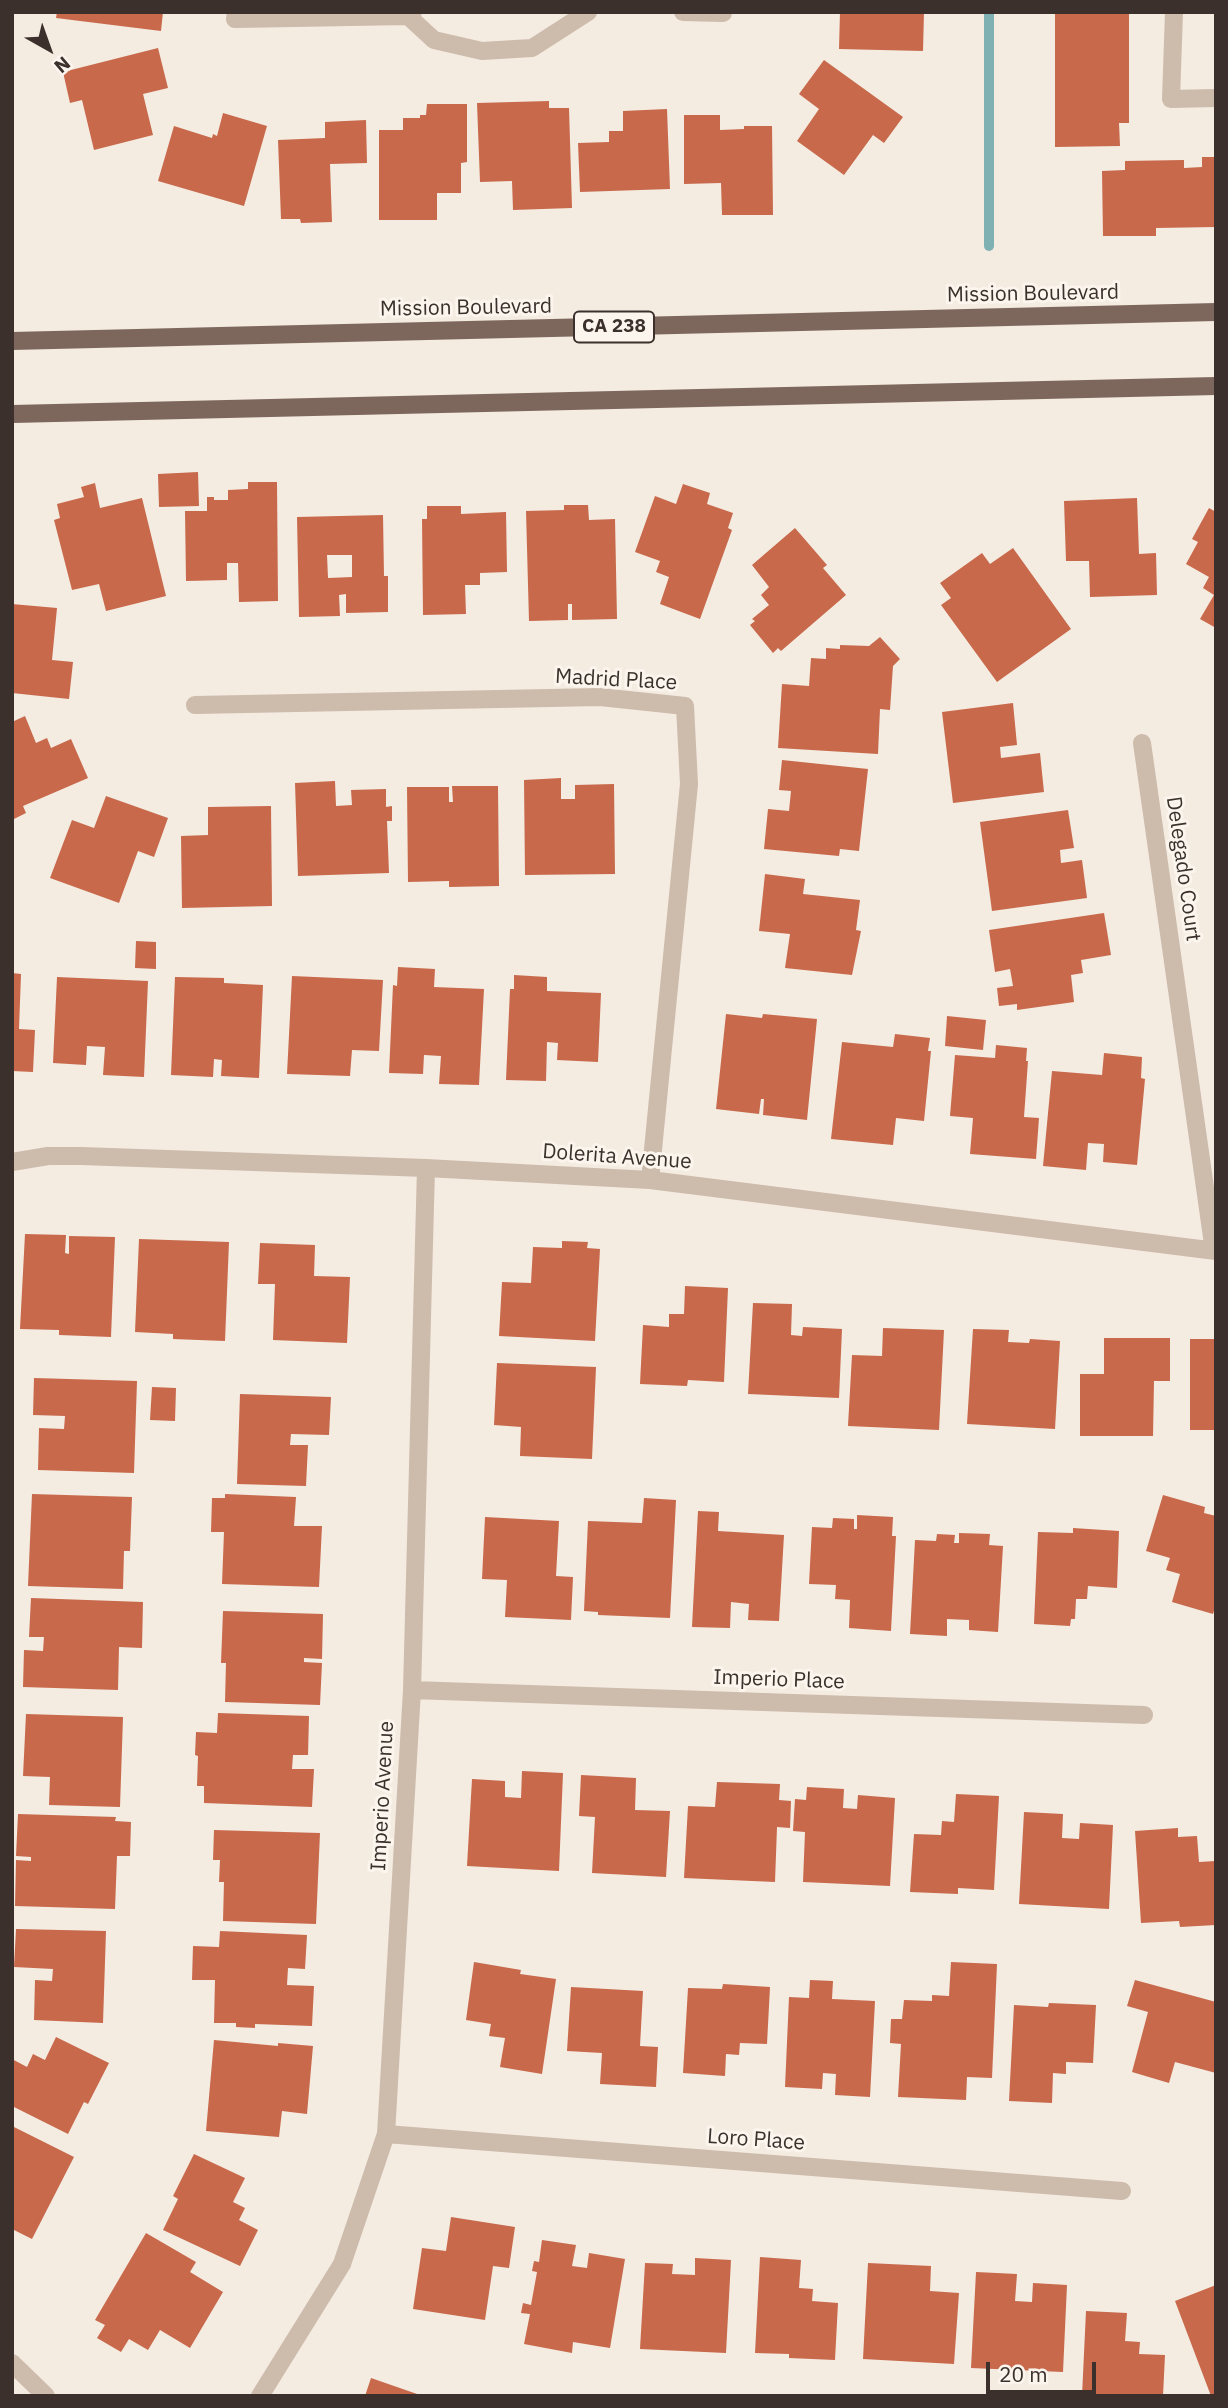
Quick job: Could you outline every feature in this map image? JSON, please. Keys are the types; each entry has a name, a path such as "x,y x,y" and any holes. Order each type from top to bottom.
{"main road":[{"name":"Mission Boulevard","path":"12,341 1216,312"},
{"path":"12,414 1216,386"}],"street":[{"path":"236,12 235,19 411,14 434,40 482,51 532,48 589,12"},
{"path":"683,12 723,13"},
{"path":"1174,12 1171,99 1216,97"},
{"name":"Madrid Place","path":"195,705 600,697 685,706 689,784 650,1180"},
{"name":"Delegado Court","path":"1142,743 1215,1251"},
{"name":"Dolerita Avenue","path":"12,1162 48,1156 81,1156 426,1168 650,1180 1215,1251"},
{"name":"Imperio Avenue","path":"260,2396 342,2264 386,2134 412,1690 426,1168"},
{"name":"Imperio Place","path":"412,1690 1144,1715"},
{"name":"Loro Place","path":"386,2134 1122,2191"},
{"path":"12,2362 46,2396"}],"building":[{"path":"57,12 163,12 161,31 56,18"},
{"path":"840,12 924,12 923,51 839,49"},
{"path":"1055,12 1129,12 1129,123 1119,123 1120,146 1055,147"},
{"path":"158,48 168,88 143,94 153,135 94,150 82,100 70,103 63,72"},
{"path":"824,60 903,117 884,143 873,135 844,175 797,141 819,109 799,94"},
{"path":"549,101 549,108 569,108 572,208 513,210 512,181 480,182 477,103"},
{"path":"427,104 467,104 467,162 461,163 461,193 437,193 437,220 379,220 379,130 403,130 403,118 420,118 420,115 426,115"},
{"path":"667,109 670,189 580,192 578,143 609,142 609,131 623,131 623,111"},
{"path":"223,113 267,126 244,206 158,181 174,126 212,138 213,134 217,136"},
{"path":"684,115 720,115 720,130 744,129 744,126 772,126 773,215 722,215 721,183 684,184"},
{"path":"366,120 367,163 330,164 332,222 301,223 300,219 281,219 278,140 325,138 325,122"},
{"path":"1202,157 1216,157 1216,227 1156,228 1156,236 1103,236 1102,171 1125,170 1125,161 1184,160 1184,168 1202,167"},
{"path":"198,472 199,506 159,507 158,474"},
{"path":"248,482 277,482 278,601 239,602 238,563 227,563 227,580 186,581 185,511 207,511 207,497 228,500 228,490 248,489"},
{"path":"95,483 100,508 142,498 166,596 106,611 99,584 72,590 54,520 60,518 57,504 84,497 81,487"},
{"path":"683,484 710,493 707,504 733,513 728,528 732,530 700,619 660,604 669,577 656,572 660,561 635,552 655,496 676,504"},
{"path":"1137,498 1139,554 1156,553 1157,595 1090,597 1089,561 1066,561 1064,501"},
{"path":"564,505 588,505 589,520 615,519 617,619 572,620 572,604 568,604 568,620 529,621 526,511 564,510"},
{"path":"427,506 461,506 461,514 506,512 507,572 480,573 480,585 465,585 466,614 423,615 422,519 427,519"},
{"path":"1209,508 1216,512 1216,628 1200,619 1214,595 1203,588 1209,577 1186,564 1198,542 1192,539"},
{"path":"383,515 384,576 388,576 388,612 346,613 346,594 339,595 340,616 299,617 297,517","holes":["327,555 352,555 352,577 328,578"]},
{"path":"795,528 827,565 823,568 846,595 781,651 778,648 773,653 750,625 755,621 752,619 769,605 761,595 769,587 752,565"},
{"path":"1013,548 1071,629 997,682 941,605 951,598 940,583 982,553 990,564"},
{"path":"12,604 57,608 52,660 73,662 69,699 12,693"},
{"path":"880,637 900,659 893,666 890,710 880,709 878,754 778,748 782,684 809,686 811,658 826,659 826,648 840,649 840,645 869,646"},
{"path":"1013,703 1017,745 1000,747 1001,758 1040,753 1044,792 953,803 942,712"},
{"path":"25,716 36,743 47,738 51,748 71,739 88,778 23,806 26,813 12,820 12,722"},
{"path":"782,760 868,769 859,851 840,849 839,856 764,849 768,809 789,811 791,791 779,790"},
{"path":"561,778 561,799 575,799 575,785 614,784 615,874 525,875 524,780"},
{"path":"335,781 336,806 352,805 351,790 386,789 386,807 392,806 392,821 387,821 389,873 298,876 295,783"},
{"path":"452,786 498,786 499,886 449,887 449,881 408,882 407,787 449,787 449,802 453,802"},
{"path":"106,796 168,818 154,857 138,851 119,903 50,878 72,820 94,828"},
{"path":"271,806 272,906 182,908 181,836 208,835 208,807"},
{"path":"1068,810 1074,848 1060,850 1061,863 1082,860 1087,898 992,911 980,822"},
{"path":"765,874 805,879 803,894 860,900 856,930 861,931 852,975 785,968 790,934 759,931"},
{"path":"1104,913 1111,955 1081,960 1083,973 1071,975 1074,1002 1017,1010 1017,1004 999,1006 997,988 1013,986 1010,969 995,972 989,930"},
{"path":"136,941 156,942 156,969 135,968"},
{"path":"398,967 435,969 434,987 484,989 479,1085 439,1084 441,1056 424,1055 423,1074 389,1073 393,985 397,986"},
{"path":"12,973 21,974 19,1029 35,1030 33,1072 12,1071"},
{"path":"514,975 547,977 547,991 601,993 598,1062 557,1060 558,1043 547,1042 546,1081 506,1080 510,989 514,989"},
{"path":"292,976 383,980 379,1051 352,1050 350,1076 287,1074"},
{"path":"57,977 148,981 144,1077 103,1075 105,1047 87,1046 86,1065 53,1063"},
{"path":"175,977 224,978 224,983 263,985 259,1078 221,1076 222,1060 214,1059 213,1077 171,1075"},
{"path":"726,1014 817,1019 807,1120 763,1115 764,1099 761,1099 759,1114 716,1109"},
{"path":"947,1016 986,1020 983,1050 945,1046"},
{"path":"895,1034 930,1038 924,1121 896,1118 893,1145 831,1139 842,1042 893,1047"},
{"path":"996,1045 1027,1048 1024,1117 1039,1118 1036,1159 970,1154 973,1118 950,1116 955,1055 995,1058"},
{"path":"1104,1053 1142,1057 1141,1078 1145,1079 1137,1165 1103,1162 1104,1144 1088,1143 1086,1170 1043,1166 1052,1071 1102,1075"},
{"path":"25,1234 66,1235 65,1253 69,1254 69,1236 115,1237 111,1337 59,1335 59,1330 20,1329"},
{"path":"139,1239 229,1242 225,1341 173,1339 173,1334 135,1332"},
{"path":"562,1241 588,1242 587,1248 600,1249 595,1341 499,1336 502,1282 531,1283 533,1247 562,1248"},
{"path":"260,1243 315,1245 314,1276 350,1277 347,1343 273,1340 275,1284 258,1284"},
{"path":"685,1286 728,1288 724,1382 688,1380 687,1386 640,1384 643,1325 669,1327 669,1314 684,1314"},
{"path":"753,1303 792,1304 791,1335 802,1336 803,1327 842,1329 839,1398 748,1394"},
{"path":"883,1328 944,1330 939,1430 848,1426 852,1355 882,1356"},
{"path":"973,1329 1009,1330 1008,1342 1029,1343 1030,1339 1060,1341 1055,1429 967,1424"},
{"path":"1104,1338 1170,1338 1170,1381 1154,1381 1153,1436 1080,1436 1080,1374 1104,1374"},
{"path":"1190,1339 1216,1339 1216,1430 1190,1430"},
{"path":"497,1363 596,1367 592,1459 520,1456 521,1427 494,1425"},
{"path":"34,1378 137,1381 134,1473 38,1470 39,1428 64,1429 65,1416 33,1415"},
{"path":"152,1387 176,1388 175,1421 150,1420"},
{"path":"240,1394 331,1397 329,1435 291,1434 290,1445 308,1445 306,1486 237,1484"},
{"path":"32,1494 132,1497 130,1551 124,1551 123,1589 28,1586"},
{"path":"225,1494 296,1497 294,1526 322,1526 319,1587 222,1584 224,1532 211,1532 212,1498 225,1498"},
{"path":"1163,1495 1205,1507 1204,1513 1216,1516 1216,1604 1213,1614 1172,1602 1180,1574 1166,1570 1170,1558 1146,1551"},
{"path":"644,1498 676,1500 670,1618 598,1615 598,1612 584,1611 588,1521 642,1523"},
{"path":"698,1511 719,1512 718,1531 784,1535 779,1621 748,1620 749,1604 731,1602 730,1628 692,1627"},
{"path":"857,1515 893,1517 892,1536 896,1536 891,1631 849,1628 850,1600 835,1599 836,1585 809,1584 812,1527 832,1528 833,1518 854,1519 854,1529 857,1529"},
{"path":"485,1517 559,1521 556,1576 573,1577 571,1620 505,1617 507,1580 482,1579"},
{"path":"1073,1528 1119,1531 1117,1588 1088,1586 1087,1599 1076,1599 1075,1619 1071,1619 1070,1626 1034,1624 1038,1532 1073,1533"},
{"path":"959,1533 990,1534 989,1545 1003,1546 998,1632 969,1630 969,1620 947,1619 947,1636 910,1634 915,1540 936,1541 937,1534 955,1535 954,1543 959,1543"},
{"path":"31,1598 143,1602 142,1648 119,1647 118,1690 23,1687 24,1650 43,1651 44,1637 29,1637"},
{"path":"223,1611 323,1614 322,1659 304,1658 304,1662 322,1663 320,1705 225,1702 226,1663 221,1663"},
{"path":"218,1713 309,1716 308,1755 293,1755 292,1769 314,1769 312,1807 204,1803 204,1786 197,1786 196,1732 217,1733"},
{"path":"26,1714 123,1717 120,1807 49,1805 50,1777 23,1776"},
{"path":"522,1771 563,1773 559,1871 467,1866 472,1779 505,1781 505,1797 521,1798"},
{"path":"581,1775 636,1778 635,1810 670,1811 666,1877 592,1873 595,1817 579,1816"},
{"path":"717,1782 780,1784 779,1800 791,1801 790,1828 777,1827 775,1882 684,1878 688,1806 715,1807"},
{"path":"807,1787 844,1789 843,1808 857,1809 858,1795 895,1798 890,1886 803,1882 805,1832 793,1831 795,1799 806,1800"},
{"path":"956,1794 999,1796 994,1890 958,1888 958,1894 910,1892 914,1834 941,1835 942,1821 954,1822"},
{"path":"1024,1812 1063,1814 1062,1838 1079,1839 1080,1823 1113,1825 1109,1909 1019,1904"},
{"path":"18,1814 116,1817 115,1821 131,1822 130,1856 117,1856 115,1909 15,1906 16,1860 31,1861 31,1857 16,1856"},
{"path":"1178,1828 1178,1837 1197,1836 1199,1862 1216,1861 1216,1925 1180,1927 1179,1921 1141,1923 1135,1831"},
{"path":"214,1830 320,1833 316,1924 223,1921 224,1882 219,1882 220,1860 213,1860"},
{"path":"16,1929 106,1931 103,2023 34,2020 35,1980 52,1981 53,1969 14,1967"},
{"path":"220,1931 307,1935 305,1969 288,1968 287,1985 314,1986 312,2026 255,2024 255,2028 236,2027 236,2023 214,2023 215,1980 192,1980 193,1946 219,1947"},
{"path":"474,1962 521,1970 520,1974 556,1979 542,2074 500,2067 505,2038 489,2036 491,2024 466,2020"},
{"path":"951,1962 997,1964 992,2078 967,2077 966,2100 898,2097 901,2044 890,2043 891,2019 902,2019 904,2000 932,2001 932,1995 949,1996"},
{"path":"810,1980 833,1981 832,1999 875,2001 870,2097 835,2095 836,2074 823,2073 822,2089 785,2087 789,1997 809,1998"},
{"path":"1135,1980 1216,2002 1216,2073 1175,2062 1169,2083 1132,2072 1148,2012 1127,2006"},
{"path":"723,1984 770,1987 767,2044 740,2043 739,2055 726,2054 725,2076 683,2073 688,1988 722,1989"},
{"path":"571,1987 643,1991 640,2046 658,2047 656,2087 600,2084 602,2053 567,2051"},
{"path":"1049,2003 1096,2005 1093,2063 1066,2062 1066,2074 1053,2073 1052,2103 1009,2101 1014,2005 1048,2007"},
{"path":"56,2037 109,2063 88,2104 84,2102 68,2134 12,2106 12,2059 27,2067 33,2054 45,2060"},
{"path":"214,2040 278,2046 278,2043 313,2046 307,2114 282,2111 279,2137 206,2131"},
{"path":"12,2126 74,2157 32,2239 12,2229"},
{"path":"194,2154 245,2178 233,2202 245,2208 239,2220 258,2230 240,2266 163,2230 178,2199 173,2196"},
{"path":"451,2217 515,2227 509,2268 493,2266 485,2320 413,2309 422,2248 446,2251"},
{"path":"146,2233 196,2262 190,2272 223,2292 190,2348 160,2330 148,2350 129,2339 121,2352 97,2338 105,2325 95,2320"},
{"path":"542,2240 576,2245 572,2266 587,2268 589,2253 625,2259 610,2348 573,2342 572,2353 524,2344 530,2314 521,2313 523,2303 531,2305 537,2272 532,2271 534,2261 539,2262"},
{"path":"760,2257 801,2260 799,2288 813,2289 812,2301 838,2303 835,2360 755,2353"},
{"path":"695,2258 731,2260 726,2353 640,2349 645,2263 673,2264 672,2274 695,2275"},
{"path":"868,2263 931,2266 930,2291 959,2293 954,2364 863,2359"},
{"path":"976,2272 1017,2274 1015,2301 1032,2302 1033,2283 1067,2285 1063,2372 971,2368"},
{"path":"1216,2285 1216,2396 1211,2396 1175,2301"},
{"path":"1086,2311 1127,2313 1125,2341 1140,2342 1139,2354 1165,2355 1163,2396 1082,2396"},
{"path":"371,2378 420,2395 420,2396 365,2396"}],"waterway":[{"path":"989,12 989,246"}]}
